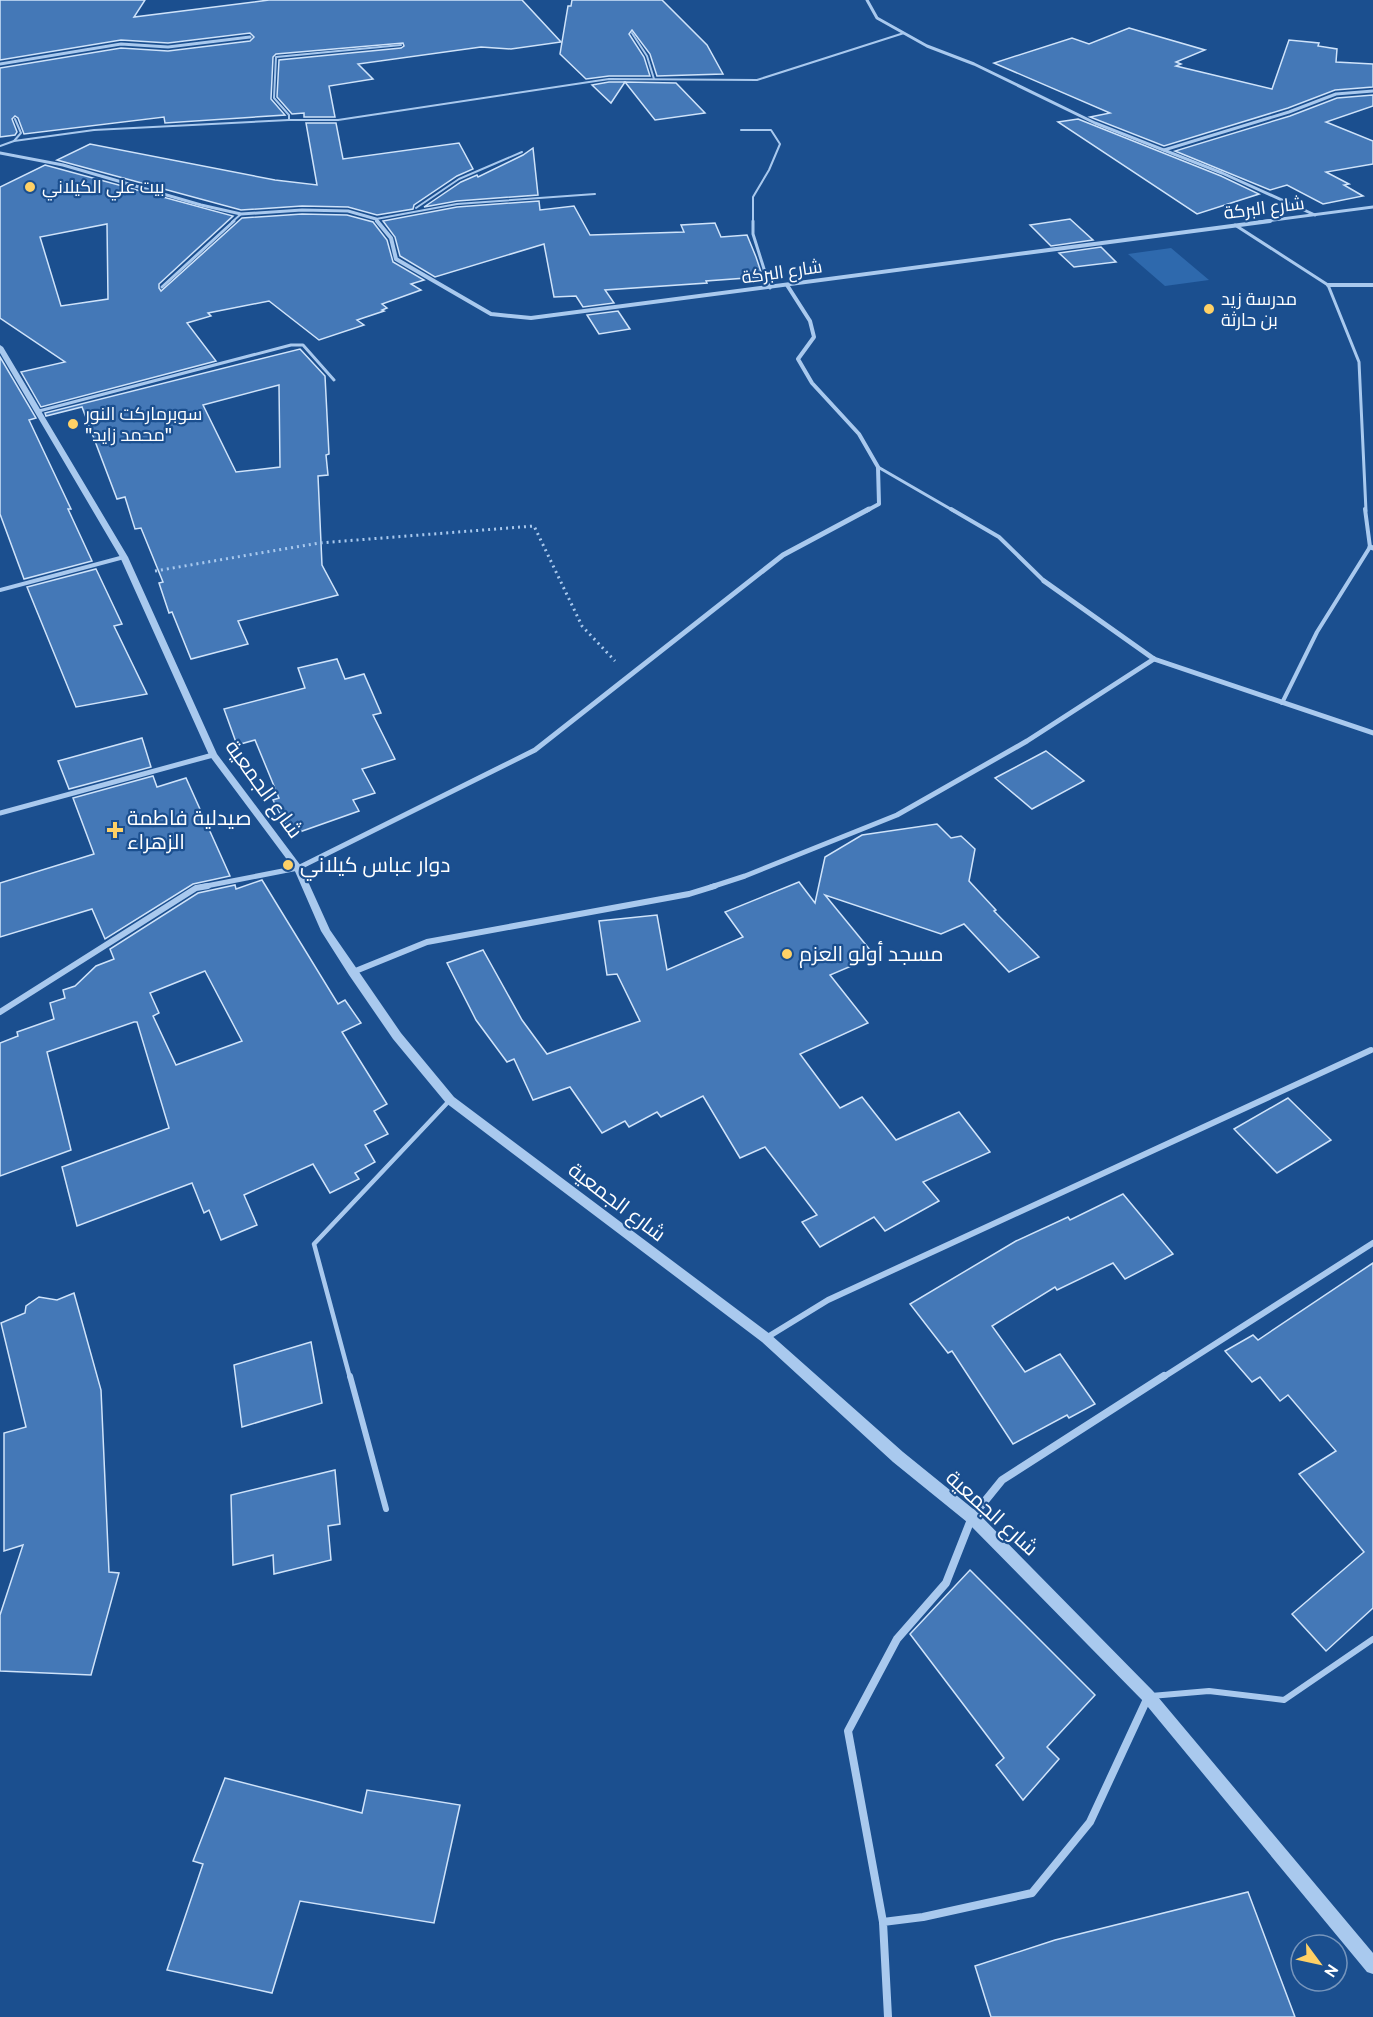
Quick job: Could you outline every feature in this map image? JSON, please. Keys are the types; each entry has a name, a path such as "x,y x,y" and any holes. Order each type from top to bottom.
{"street":[{"path":"867,0 877,18 904,33 1095,123 1222,173 1316,215"},
{"path":"0,64 121,44 168,47 250,37"},
{"path":"1164,150 1289,112 1335,94 1373,91"},
{"path":"0,153 63,165 201,205 241,214 302,210 348,211 376,219"},
{"name":"شارع البركة","path":"376,219 391,238 396,259 492,314 531,318 1373,207"},
{"path":"0,1012 196,888 298,868 535,750 783,555 879,504 878,467 859,434 812,383 798,359 813,337 810,321 787,285"},
{"path":"1328,285 1373,285"},
{"name":"شارع الجمعية","path":"0,346 124,557 130,575 213,755 298,868 326,931 352,972 398,1036 450,1100 766,1338 898,1457 972,1517 1148,1696 1373,1966"},
{"path":"1044,581 1154,659 1373,733"},
{"path":"352,972 427,942 689,894 745,876 897,815 1027,741 1154,659"},
{"path":"0,813 213,755"},
{"path":"766,1338 828,1300 1371,1050"},
{"path":"888,2017 883,1922 848,1731 897,1639 946,1583 972,1517 1002,1480 1373,1244"},
{"path":"883,1922 923,1917 1032,1893 1090,1822 1148,1696"}],"lane":[{"path":"632,33 647,56 654,79"},
{"path":"0,146 14,141 94,130 289,120 338,120 609,78 757,80 904,33"},
{"path":"289,120 289,115 274,98 276,57 401,45"},
{"path":"14,141 21,133 15,119"},
{"path":"741,130 771,130 780,144 753,197 753,234 770,288"},
{"path":"414,209 459,179 522,152"},
{"path":"376,219 414,209 595,194"},
{"path":"162,287 241,214"},
{"path":"1235,225 1328,285 1359,362 1363,489 1371,548 1317,632 1282,703"},
{"path":"39,411 291,345 303,345 334,380"},
{"path":"878,467 999,537 1044,581"},
{"path":"0,590 124,557"},
{"path":"386,1509 314,1244 450,1100"},
{"path":"1148,1696 1209,1691 1284,1700 1373,1639"}],"path":[{"path":"130,575 319,543 534,526 582,626 629,676"}],"shaded area":[{"path":"1171,248 1209,280 1165,286 1128,254"}],"building":[{"path":"0,0 145,0 134,17 269,0 522,0 561,42 511,49 481,47 358,64 373,79 329,86 335,117 304,117 304,113 292,114 277,97 279,60 401,48 404,46 403,43 276,54 273,57 271,99 285,115 165,123 164,117 24,134 15,116 12,119 17,132 15,135 0,137 0,68 121,48 168,51 250,41 254,37 250,33 168,43 121,40 0,60"},
{"path":"572,0 662,0 707,45 723,74 657,76 650,54 632,30 629,34 644,57 650,76 609,76 586,79 560,54 568,6 571,6"},
{"path":"1129,28 1205,50 1176,62 1181,64 1176,66 1272,89 1289,40 1319,43 1318,46 1337,49 1336,62 1373,64 1373,87 1335,90 1288,108 1164,146 1090,117 1110,113 994,63 1072,38 1089,44"},
{"path":"625,82 611,103 592,85"},
{"path":"625,82 676,83 705,113 655,120"},
{"path":"1373,95 1373,106 1326,122 1373,141 1373,164 1326,172 1349,184 1344,185 1363,196 1323,204 1287,185 1270,190 1175,151 1290,116 1337,98"},
{"path":"1078,119 1221,176 1259,194 1197,214 1058,122"},
{"path":"306,123 336,123 343,159 459,143 473,169 457,176 414,205 413,209 377,215 348,207 302,206 241,210 57,160 90,144 275,180 317,185"},
{"path":"533,148 538,195 457,201 424,207 461,182 477,175 478,177"},
{"path":"45,165 233,216 159,284 161,291 242,218 302,214 347,215 373,222 387,240 393,262 424,280 411,284 421,290 382,304 387,308 382,310 384,311 357,320 364,325 319,340 269,301 208,313 211,316 187,323 216,361 41,407 21,372 65,362 0,318 0,187","holes":["107,224 108,299 61,306 40,237"]},
{"path":"539,201 540,210 574,206 590,235 684,232 681,225 715,223 721,237 747,235 761,272 758,272 760,277 605,290 614,303 583,307 576,296 554,297 544,244 435,277 400,256 395,237 383,221 457,207"},
{"path":"1070,219 1093,240 1051,246 1030,225"},
{"path":"1101,247 1116,262 1074,267 1059,253"},
{"path":"618,311 630,329 599,334 587,315"},
{"path":"300,349 325,376 328,475 318,476 322,565 338,595 238,621 248,644 191,659 172,612 169,613 159,583 163,582 141,528 135,529 125,497 117,499 82,407 46,416 45,413","holes":["279,385 280,467 236,472 203,405"]},
{"path":"0,357 36,418 29,420 71,509 68,509 92,561 24,579 0,514"},
{"path":"96,569 122,624 114,626 147,694 76,707 27,587"},
{"path":"337,659 345,679 364,674 381,713 373,715 395,759 362,769 375,793 353,800 359,811 291,835 273,800 279,798 255,740 237,745 224,709 305,688 298,668"},
{"path":"142,738 151,767 69,789 58,761"},
{"path":"1046,751 1084,781 1032,809 995,778"},
{"path":"153,776 157,787 186,778 230,876 193,884 105,939 92,909 0,937 0,883 94,854 73,798"},
{"path":"937,824 951,838 961,836 975,849 969,881 996,910 994,911 1039,957 1009,972 964,924 941,934 825,895 875,956 830,975 868,1023 800,1054 840,1108 862,1097 896,1140 959,1112 990,1152 923,1182 939,1201 885,1231 874,1217 820,1247 802,1222 817,1215 765,1147 740,1158 703,1096 661,1117 657,1112 629,1127 625,1121 602,1133 570,1087 533,1100 514,1059 507,1062 476,1020 447,963 483,950 522,1020 547,1054 640,1021 617,974 607,975 599,921 657,915 667,970 743,937 725,912 799,882 815,903 825,857 862,835"},
{"path":"262,880 338,1004 345,1000 361,1023 342,1032 387,1104 374,1111 388,1134 365,1145 375,1162 355,1173 359,1179 330,1193 313,1164 244,1195 257,1225 221,1240 209,1210 204,1213 192,1183 77,1226 62,1167 169,1128 137,1022 47,1052 71,1150 0,1176 0,1043 18,1036 17,1032 54,1019 50,1003 65,998 63,990 75,986 96,966 114,959 110,949 198,893 235,885 236,889","holes":["205,971 242,1041 176,1065 153,1016 159,1013 150,993"]},
{"path":"1288,1098 1331,1140 1277,1173 1234,1129"},
{"path":"1123,1194 1173,1254 1125,1279 1113,1263 1057,1290 1055,1287 992,1326 1025,1372 1060,1354 1095,1404 1069,1418 1067,1415 1013,1444 952,1351 948,1353 910,1304 1016,1241 1068,1217 1070,1220"},
{"path":"1373,1263 1373,1608 1326,1651 1292,1614 1364,1552 1299,1474 1336,1451 1288,1395 1280,1401 1260,1377 1252,1382 1225,1351 1253,1335 1258,1340"},
{"path":"74,1293 101,1390 109,1572 119,1573 91,1675 0,1671 0,1615 23,1545 4,1551 4,1433 26,1427 1,1323 25,1313 26,1306 39,1297 57,1300"},
{"path":"311,1342 322,1403 242,1427 234,1365"},
{"path":"335,1470 340,1524 328,1526 331,1560 274,1574 273,1555 233,1565 231,1495"},
{"path":"970,1570 1095,1695 1047,1747 1059,1759 1023,1800 996,1765 1004,1758 910,1634"},
{"path":"225,1778 362,1813 367,1790 460,1805 434,1923 300,1901 272,1993 167,1970 203,1864 193,1861"},
{"path":"1248,1892 1295,2017 991,2017 975,1966 1055,1940"}],"place":[{"name":"بيت علي الكيلاني","path":"30,187"},
{"name":"مدرسة زيد بن حارثة","path":"1209,309"},
{"name":"سوبرماركت النور \"محمد زايد\"","path":"73,424"},
{"name":"صيدلية فاطمة الزهراء","path":"115,830"},
{"name":"دوار عباس كيلاني","path":"288,865"},
{"name":"مسجد أولو العزم","path":"787,954"}]}
